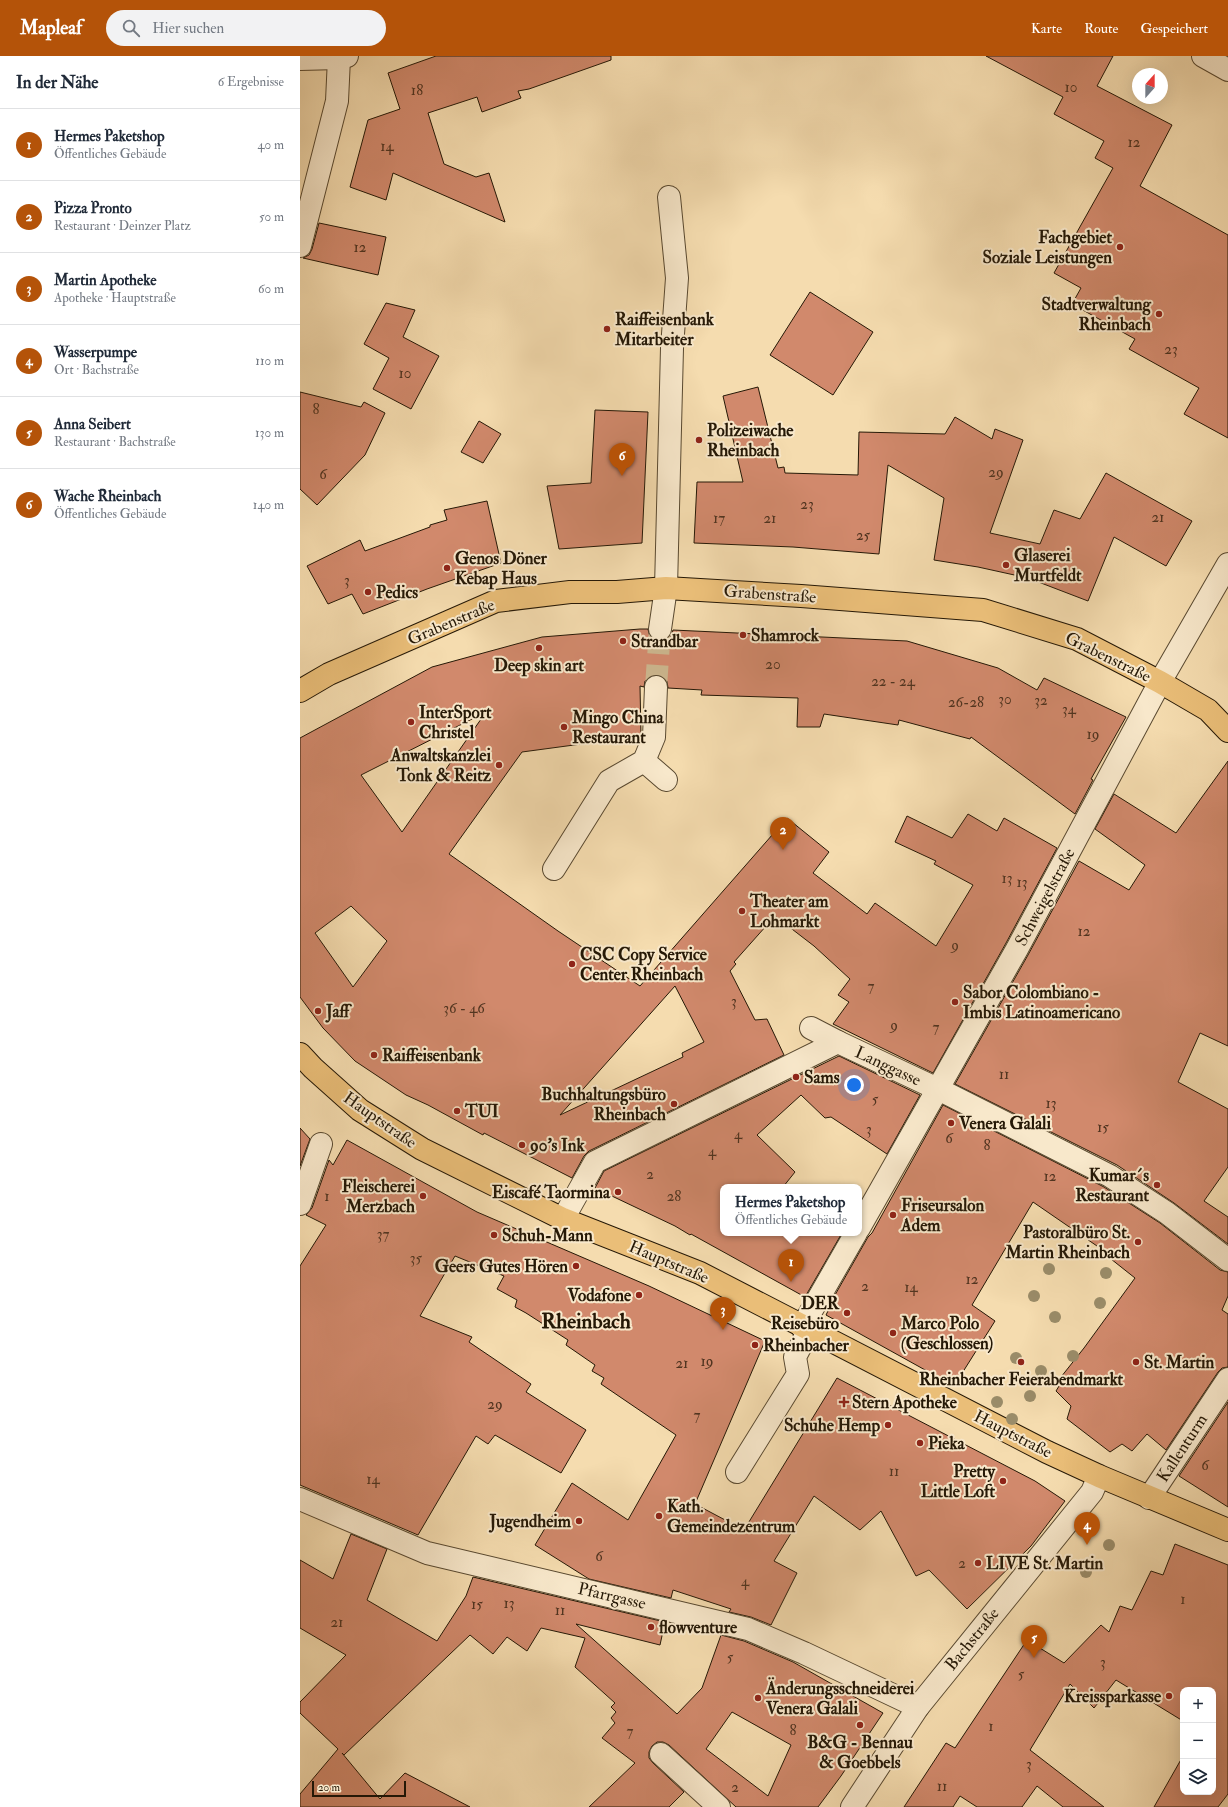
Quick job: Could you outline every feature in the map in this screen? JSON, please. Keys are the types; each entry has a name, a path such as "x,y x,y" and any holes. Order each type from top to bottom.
{"main road":[{"name":"Grabenstraße","path":"300,691 329,674 496,601 570,592 617,592 666,588 801,596 983,610 1077,639 1160,682 1208,710 1228,731"},
{"name":"Hauptstraße","path":"300,1054 313,1068 360,1110 422,1149 563,1219 700,1273 1042,1450 1149,1498 1228,1530"}],"street":[{"path":"1203,56 1228,70"},
{"path":"300,59 343,57 337,101 300,246"},
{"path":"660,629 666,588 672,348 677,278 669,197"},
{"name":"Schweigelstraße","path":"862,1223 1018,949 1160,682 1228,564"},
{"path":"554,869 609,781 644,761 654,737 656,687"},
{"path":"644,761 666,780"},
{"path":"811,1028 838,1042"},
{"name":"Langgasse","path":"563,1219 595,1162 838,1042 938,1089 1110,1176 1167,1213 1228,1260"},
{"path":"300,1204 321,1144"},
{"path":"737,1472 798,1374 795,1356 806,1328 854,1236"},
{"name":"Kallenturm","path":"1149,1498 1228,1379"},
{"name":"Bachstraße","path":"852,1807 918,1707 1092,1492 1099,1476"},
{"name":"Pfarrgasse","path":"300,1499 427,1553 476,1556 748,1629 918,1707"},
{"path":"661,1754 719,1807"}],"building":[{"path":"436,56 611,56 611,60 529,89 518,91 521,98 482,112 477,97 428,113 444,164 476,177 489,173 505,222 393,173 386,200 350,187 368,120 400,109 388,73"},
{"name":"Stadtverwaltung Rheinbach","path":"986,56 1113,56 1097,86 1172,125 1140,186 1228,235 1228,438 1184,414 1199,388 1129,349 1135,339 1072,304 1081,288 1054,273 1113,168 1095,158 1104,141 1054,114 1063,97"},
{"path":"319,223 386,237 378,275 303,258 309,255 312,249"},
{"path":"810,292 873,332 833,395 770,355"},
{"path":"386,303 415,310 403,337 439,356 411,409 373,389 389,358 364,344"},
{"path":"758,387 778,468 784,467 785,473 858,475 859,432 945,434 955,417 992,439 995,429 1023,440 990,533 1040,544 1054,510 1080,519 1106,473 1192,521 1166,566 1114,537 1088,601 1028,578 978,567 934,560 944,498 888,465 879,554 793,547 694,543 697,482 743,482 723,396"},
{"path":"300,392 361,407 364,402 385,413 365,455 317,505 300,489"},
{"path":"595,410 648,412 642,543 559,549 547,486 591,483"},
{"path":"479,421 501,434 483,463 461,452"},
{"path":"487,501 501,563 427,589 363,614 352,594 328,604 307,566 360,540 365,551 430,527 430,525 447,520 444,510"},
{"path":"648,629 652,639 659,641 670,637 673,630 907,641 998,668 1037,690 1044,678 1126,717 1091,779 1093,780 1075,814 971,737 970,739 899,720 898,725 824,714 820,727 797,727 798,698 701,695 702,690 668,688 667,681 663,677 657,675 650,676 645,681 644,687 640,686 641,736 522,752 449,854 558,931 640,986 787,818 829,852 813,873 867,914 875,903 936,946 973,885 934,864 936,861 895,842 907,816 952,838 968,814 997,831 1004,818 1057,848 933,1073 833,1024 849,1002 838,995 850,979 814,946 775,916 734,962 736,964 730,971 755,1020 767,1019 784,1055 589,1151 584,1156 572,1178 484,1133 483,1135 428,1105 406,1095 355,1061 323,1028 300,997 300,738 432,667 542,637","holes":["486,712 402,832 361,775","351,906 387,941 353,987 315,933","675,986 704,1042 682,1053 683,1057 560,1115"]},
{"path":"1228,761 1228,1046 1200,1033 1178,1082 1228,1109 1228,1167 1204,1201 1228,1217 1228,1244 1174,1203 1117,1165 955,1084 1079,861 1129,890 1145,865 1095,829 1114,794 1176,833"},
{"path":"839,1056 920,1095 887,1154 831,1117 825,1118 801,1095 757,1135 795,1172 785,1184 720,1184 720,1236 840,1236 805,1297 691,1234 690,1235 675,1226 595,1188 604,1171"},
{"path":"943,1105 1104,1187 1160,1223 1220,1270 1228,1272 1228,1296 1222,1310 1228,1314 1228,1367 1222,1368 1218,1372 1166,1450 1147,1434 1132,1451 1122,1444 1110,1452 1067,1419 1071,1406 1056,1391 1064,1378 1061,1377 1135,1278 1111,1259 1113,1257 1033,1202 972,1305 995,1321 954,1386 826,1315 828,1311 827,1309 868,1237 872,1233"},
{"path":"300,1128 310,1139 300,1166"},
{"path":"347,1140 477,1212 649,1286 765,1341 695,1504 744,1530 837,1378 1035,1481 1065,1501 1031,1546 967,1609 929,1570 916,1576 881,1511 860,1530 814,1496 774,1561 797,1573 771,1625 751,1617 729,1612 731,1609 673,1590 671,1598 589,1579 535,1545 572,1483 628,1520 676,1435 601,1384 604,1378 592,1371 595,1365 566,1345 568,1340 515,1307 517,1300 497,1289 504,1276 455,1256 420,1316 472,1337 469,1342 531,1384 526,1392 586,1430 561,1473 495,1435 488,1444 476,1436 418,1535 300,1485 300,1266 326,1225 306,1215 312,1208 329,1160 333,1165"},
{"path":"1228,1402 1228,1507 1179,1476"},
{"path":"351,1534 387,1549 367,1600 437,1641 466,1596 473,1577 665,1622 660,1645 576,1624 677,1714 702,1688 721,1635 744,1641 793,1662 883,1713 841,1776 818,1807 736,1807 669,1745 663,1742 657,1742 652,1746 649,1752 649,1758 684,1792 669,1807 589,1807 635,1763 602,1738 615,1723 611,1718 616,1712 611,1707 615,1703 575,1667 585,1638 541,1628 527,1651 507,1637 493,1654 470,1635 344,1755 342,1753 380,1799 405,1773 470,1807 300,1807 300,1794 338,1749 300,1713 300,1702 346,1655 300,1628 300,1560 333,1579","holes":["732,1712 791,1745 768,1796 706,1749"]},
{"path":"1175,1544 1228,1565 1228,1794 1218,1807 1154,1807 1180,1761 1180,1795 1216,1795 1216,1687 1180,1687 1180,1719 1116,1680 1094,1708 1070,1684 1030,1750 1104,1807 1063,1807 1037,1786 1022,1807 977,1807 960,1796 953,1807 904,1807 946,1743 955,1748 1027,1640 1064,1663 1101,1625 1109,1632 1120,1606 1132,1610 1151,1571 1163,1575"}],"tunnel":[{"path":"656,687 660,629"}],"place":[{"name":"Fachgebiet Soziale Leistungen","path":"1120,247"},
{"name":"Stadtverwaltung Rheinbach","path":"1159,314"},
{"name":"Raiffeisenbank Mitarbeiter","path":"607,329"},
{"name":"Polizeiwache Rheinbach","path":"699,440"},
{"name":"Wache Rheinbach","path":"622,476"},
{"name":"Glaserei Murtfeldt","path":"1006,565"},
{"name":"Genos Döner Kebap Haus","path":"447,568"},
{"name":"Pedics","path":"368,592"},
{"name":"Shamrock","path":"743,635"},
{"name":"Strandbar","path":"623,641"},
{"name":"Deep skin art","path":"539,648"},
{"name":"InterSport Christel","path":"411,722"},
{"name":"Mingo China Restaurant","path":"564,727"},
{"name":"Anwaltskanzlei Tonk & Reitz","path":"499,765"},
{"name":"Pizza Pronto","path":"783,850"},
{"name":"Theater am Lohmarkt","path":"742,911"},
{"name":"CSC Copy Service Center Rheinbach","path":"572,964"},
{"name":"Sabor Colombiano - Imbis Latinoamericano","path":"955,1002"},
{"name":"Jaff","path":"318,1011"},
{"name":"Raiffeisenbank","path":"374,1055"},
{"name":"Sams","path":"796,1077"},
{"name":"Buchhaltungsbüro Rheinbach","path":"674,1104"},
{"name":"TUI","path":"457,1111"},
{"name":"Venera Galali","path":"951,1123"},
{"name":"90's Ink","path":"522,1145"},
{"name":"Kumar´s Restaurant","path":"1157,1185"},
{"name":"Eiscafé Taormina","path":"618,1192"},
{"name":"Fleischerei Merzbach","path":"423,1196"},
{"name":"Friseursalon Adem","path":"893,1215"},
{"name":"Schuh-Mann","path":"494,1235"},
{"name":"Pastoralbüro St. Martin Rheinbach","path":"1138,1242"},
{"name":"Geers Gutes Hören","path":"576,1266"},
{"name":"Hermes Paketshop","path":"791,1282"},
{"name":"Vodafone","path":"639,1295"},
{"name":"DER Reisebüro","path":"847,1313"},
{"name":"Martin Apotheke","path":"723,1330"},
{"name":"Marco Polo (Geschlossen)","path":"893,1333"},
{"name":"Rheinbacher","path":"755,1345"},
{"name":"Rheinbacher Feierabendmarkt","path":"1021,1362"},
{"name":"St. Martin","path":"1136,1362"},
{"name":"Stern Apotheke","path":"844,1402"},
{"name":"Schuhe Hemp","path":"888,1425"},
{"name":"Pieka","path":"920,1443"},
{"name":"Pretty Little Loft","path":"1003,1481"},
{"name":"Kath. Gemeindezentrum","path":"659,1516"},
{"name":"Jugendheim","path":"579,1521"},
{"name":"Wasserpumpe","path":"1087,1545"},
{"name":"LIVE St. Martin","path":"978,1563"},
{"name":"flowventure","path":"651,1627"},
{"name":"Anna Seibert","path":"1034,1658"},
{"name":"Kreissparkasse","path":"1169,1696"},
{"name":"Änderungsschneiderei Venera Galali","path":"758,1698"},
{"name":"B&G - Bennau & Goebbels","path":"860,1725"}],"district":[{"name":"Rheinbach","path":"586,1321"}]}
